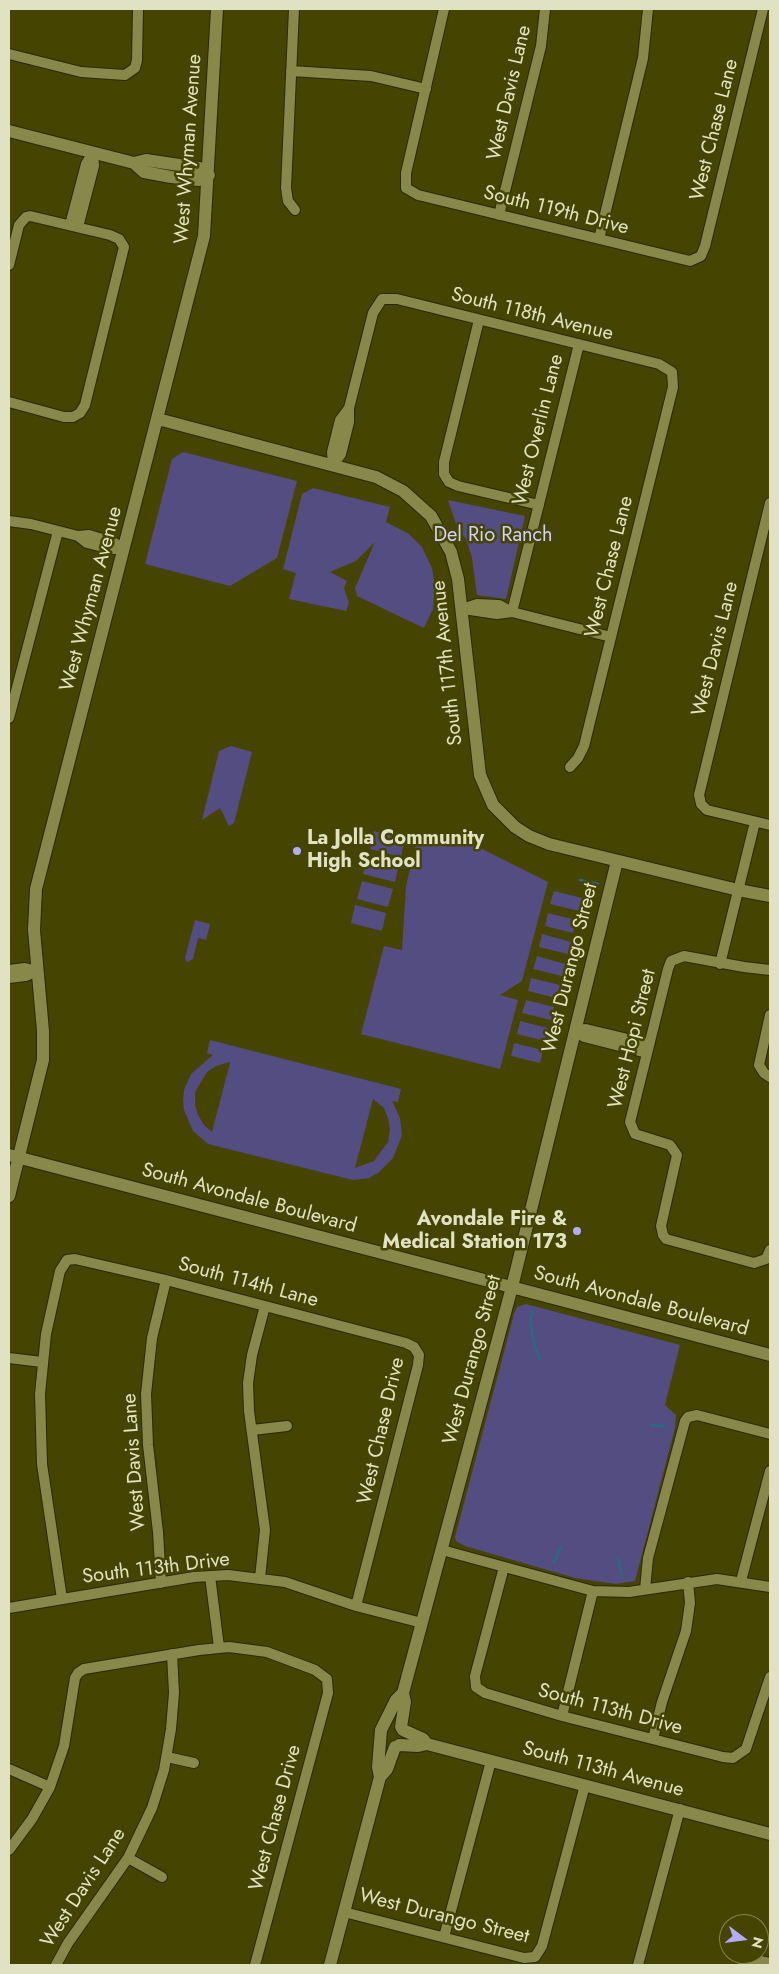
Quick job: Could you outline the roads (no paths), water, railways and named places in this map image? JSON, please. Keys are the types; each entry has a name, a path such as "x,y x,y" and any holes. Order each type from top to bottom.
{"street":[{"path":"9,54 91,74 121,75 132,71 137,60 138,9"},
{"name":"West Whyman Avenue","path":"9,1196 14,1157 43,1060 43,1031 34,924 36,890 202,246 209,175 217,9"},
{"path":"294,9 286,188 288,200 294,210"},
{"path":"291,71 371,76 426,88 444,9"},
{"name":"West Davis Lane","path":"499,215 541,46 546,9"},
{"path":"599,239 643,58 648,9"},
{"name":"West Chase Lane","path":"698,258 705,246 764,9"},
{"name":"South 119th Drive","path":"426,88 406,173 406,188 418,195 686,261 698,258"},
{"path":"9,131 134,163 146,160 199,168 209,175"},
{"path":"74,226 86,164 93,153"},
{"path":"9,265 19,226 26,217 35,216 110,235 122,243 123,256 85,405 77,416 64,417 9,402"},
{"name":"South 118th Avenue","path":"333,465 332,452 340,420 349,408 373,313 377,302 382,299 397,299 659,364 672,372"},
{"path":"479,320 444,462 446,479 458,486 539,505"},
{"name":"West Overlin Lane","path":"512,612 578,344"},
{"name":"West Chase Lane","path":"570,767 578,758 584,746 672,387 672,372"},
{"name":"South 117th Avenue","path":"158,420 333,465 386,482 404,492 424,509 436,524 451,552 458,579 478,768 482,783 493,804 508,822 535,840 738,890 770,896"},
{"name":"West Davis Lane","path":"756,822 712,811 700,804 700,790 770,503"},
{"path":"9,521 78,536 89,535 113,542 124,548"},
{"path":"9,718 58,531"},
{"path":"462,609 503,614 512,612 611,637"},
{"path":"770,825 756,822 720,964 770,970"},
{"name":"West Durango Street","path":"395,1722 396,1700 403,1693 512,1287 617,861"},
{"name":"West Hopi Street","path":"720,964 684,956 675,958 668,969 631,1117 632,1130 643,1137 670,1145 676,1150 677,1163 662,1220 663,1235 676,1243 749,1262 762,1261 770,1250"},
{"path":"9,970 25,968 38,971"},
{"path":"9,978 26,976 38,971"},
{"path":"770,1015 760,1056 760,1070 770,1076"},
{"path":"575,1030 586,1029 648,1049"},
{"name":"South Avondale Boulevard","path":"14,1157 770,1355"},
{"name":"South 114th Lane","path":"42,1362 51,1308 60,1271 67,1260 79,1260 166,1280 406,1343 417,1351"},
{"name":"West Davis Lane","path":"161,1583 158,1532 147,1433 146,1394 152,1338 166,1280"},
{"path":"260,1578 265,1530 248,1403 249,1374 265,1306"},
{"name":"West Chase Drive","path":"356,1606 418,1365 417,1351"},
{"path":"9,1358 42,1362 41,1446 62,1599"},
{"path":"645,1589 650,1549 682,1429 688,1417 697,1415 770,1434"},
{"path":"252,1430 287,1426"},
{"path":"741,1581 770,1471"},
{"path":"442,1550 592,1591 620,1592 717,1579 741,1581 770,1587"},
{"name":"South 113th Drive","path":"504,1567 476,1671 476,1687 489,1695 723,1758 738,1757 746,1749 770,1677"},
{"path":"9,1850 29,1824 50,1787 64,1746 73,1686 78,1672 90,1667 219,1648 210,1576"},
{"name":"South 113th Drive","path":"9,1608 210,1576 260,1578 294,1585 356,1606 422,1623"},
{"path":"652,1739 662,1702 686,1631 690,1603 688,1582"},
{"path":"562,1716 592,1591"},
{"name":"West Chase Drive","path":"219,1648 247,1648 267,1652 315,1670 327,1679 328,1693 255,1965"},
{"name":"West Davis Lane","path":"56,1965 68,1942 128,1858 152,1808 167,1757 173,1712 172,1654"},
{"path":"395,1722 386,1745 397,1746"},
{"path":"380,1777 387,1769 397,1746 404,1736 395,1722"},
{"path":"380,1777 378,1767 395,1722"},
{"name":"South 113th Avenue","path":"395,1722 423,1739 427,1744"},
{"name":"South 113th Avenue","path":"397,1746 427,1744 770,1834"},
{"path":"167,1757 194,1763"},
{"path":"444,1937 492,1761"},
{"path":"9,1768 50,1787"},
{"name":"West Durango Street","path":"330,1965 380,1777"},
{"name":"West Durango Street","path":"344,1912 524,1958 535,1957 542,1946 585,1785"},
{"path":"638,1965 680,1810"},
{"path":"128,1858 162,1878"}],"waterway":[{"path":"580,880 598,884"},
{"path":"533,1311 530,1320 535,1347 540,1359"},
{"path":"651,1425 665,1426"},
{"path":"554,1563 561,1546"},
{"path":"618,1559 622,1576"}],"place":[{"name":"La Jolla Community High School","path":"297,851"},
{"name":"Avondale Fire & Medical Station 173","path":"577,1231"}],"park label":[{"name":"Del Rio Ranch","path":"493,536"}]}
